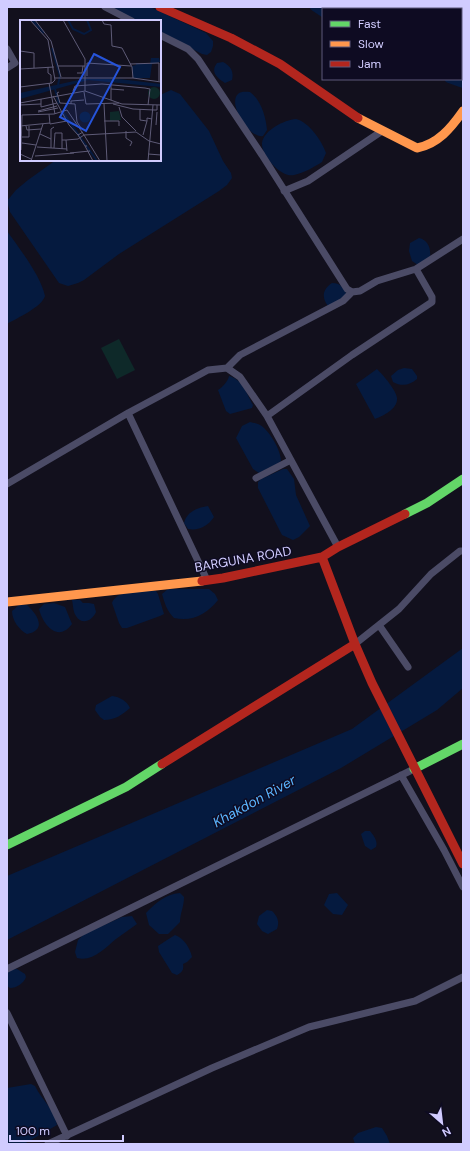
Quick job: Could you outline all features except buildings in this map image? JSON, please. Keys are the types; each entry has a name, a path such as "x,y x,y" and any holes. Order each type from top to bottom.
{"main road":[{"path":"160,7 232,38 280,64 353,116 417,148 424,148 452,127 463,111"},
{"name":"BARGUNA ROAD","path":"7,602 223,578 322,557 338,547 427,503 463,478"},
{"path":"322,557 355,644 372,683 463,864"},
{"path":"7,845 126,787 355,644"},
{"path":"414,769 463,744"}],"street":[{"path":"105,7 130,20"},
{"path":"161,36 188,49 198,59 347,289 352,292"},
{"path":"7,49 15,63 7,68"},
{"path":"284,191 308,181 382,131"},
{"path":"7,484 208,370 228,368 240,355 343,301 352,292 360,291 377,281 416,269 463,239"},
{"path":"267,416 352,355 432,302 432,297 416,269"},
{"path":"228,368 240,377 267,416 338,547"},
{"path":"128,414 207,580"},
{"path":"256,478 290,460"},
{"path":"355,644 399,609 431,574 463,551"},
{"path":"379,625 408,667"},
{"path":"7,969 414,769"},
{"path":"401,775 444,850 463,887"},
{"path":"48,1144 212,1068 309,1027 415,1001 463,977"},
{"path":"7,1013 67,1136"}],"green space":[{"path":"119,339 135,370 117,379 101,348"}],"water":[{"path":"110,7 150,7 206,33 213,41 211,52 207,55 202,54 161,33 161,20 135,20"},
{"path":"223,62 230,67 233,74 232,80 225,83 217,77 214,72 217,63"},
{"path":"171,90 180,94 209,131 223,161 231,173 232,178 227,185 219,191 119,254 84,280 68,286 59,283 10,212 7,201 16,190 55,161 161,161 161,95"},
{"path":"250,92 257,99 264,114 267,130 263,136 252,132 246,127 235,105 235,99 239,93"},
{"path":"296,119 306,124 310,128 326,153 322,162 316,166 301,173 289,175 283,173 273,165 265,153 262,143 266,134 275,126 286,121"},
{"path":"7,231 34,271 43,288 45,296 43,300 34,308 7,324"},
{"path":"419,238 427,243 430,257 418,265 412,261 409,251 410,243"},
{"path":"332,283 338,284 342,287 346,292 347,298 328,306 324,299 324,293"},
{"path":"404,368 412,369 417,376 417,379 406,385 393,382 391,376 398,370"},
{"path":"377,369 392,387 397,398 397,402 393,409 375,419 356,384"},
{"path":"229,376 237,380 244,388 253,405 252,408 230,414 226,411 218,390 225,384"},
{"path":"250,422 259,424 271,436 279,451 281,461 259,473 253,469 236,438 242,426"},
{"path":"283,469 287,469 294,479 296,495 310,526 299,537 293,540 282,535 258,488 258,482 261,479"},
{"path":"208,506 214,517 212,520 199,528 188,529 184,523 187,516 196,509"},
{"path":"168,589 209,589 215,594 218,600 214,605 199,616 187,619 174,618 165,604 162,594"},
{"path":"141,590 156,591 164,614 127,628 122,628 112,603 114,599 129,592"},
{"path":"72,600 80,600 83,603 94,604 96,612 95,615 87,621 81,621 74,612"},
{"path":"54,603 65,607 72,624 62,632 56,632 48,626 39,609 44,604"},
{"path":"19,605 27,605 37,618 39,626 33,632 27,634 16,624 12,611"},
{"name":"Khakdon River","path":"463,648 463,688 437,710 341,768 7,940 7,876 352,729"},
{"path":"112,696 123,700 130,708 118,717 104,720 95,710 96,705"},
{"path":"365,831 370,831 376,841 376,847 371,850 365,846 361,834"},
{"path":"180,893 184,897 180,922 168,934 159,934 149,925 146,913 165,897"},
{"path":"337,893 348,905 342,915 333,914 324,905 329,894"},
{"path":"267,910 272,911 278,919 277,929 268,934 262,931 257,924 259,916"},
{"path":"132,916 137,924 103,950 88,958 77,958 75,952 78,940 84,934 122,917"},
{"path":"175,935 181,938 186,944 192,957 183,964 182,971 177,975 172,973 159,952 158,946"},
{"path":"17,969 25,974 26,977 20,985 10,988 7,986 7,970"},
{"path":"31,1084 35,1086 51,1109 57,1125 24,1144 7,1144 7,1088"},
{"path":"376,1127 382,1128 390,1144 355,1144 353,1138 358,1133"}],"waterway":[{"path":"314,7 322,12"},
{"path":"452,80 463,84"}],"traffic: fast":[{"path":"405,514 427,503 463,479"},
{"path":"414,769 463,744"},
{"path":"7,845 126,787 162,764"}],"traffic: slow":[{"path":"358,118 417,148 425,146 438,139 449,129 463,111"},
{"path":"7,602 202,581"}],"traffic: jam":[{"path":"160,7 231,38 280,64 358,118"},
{"path":"202,581 322,557 338,547 405,514"},
{"path":"322,557 355,644 372,683 463,864"},
{"path":"162,764 355,644"}]}
